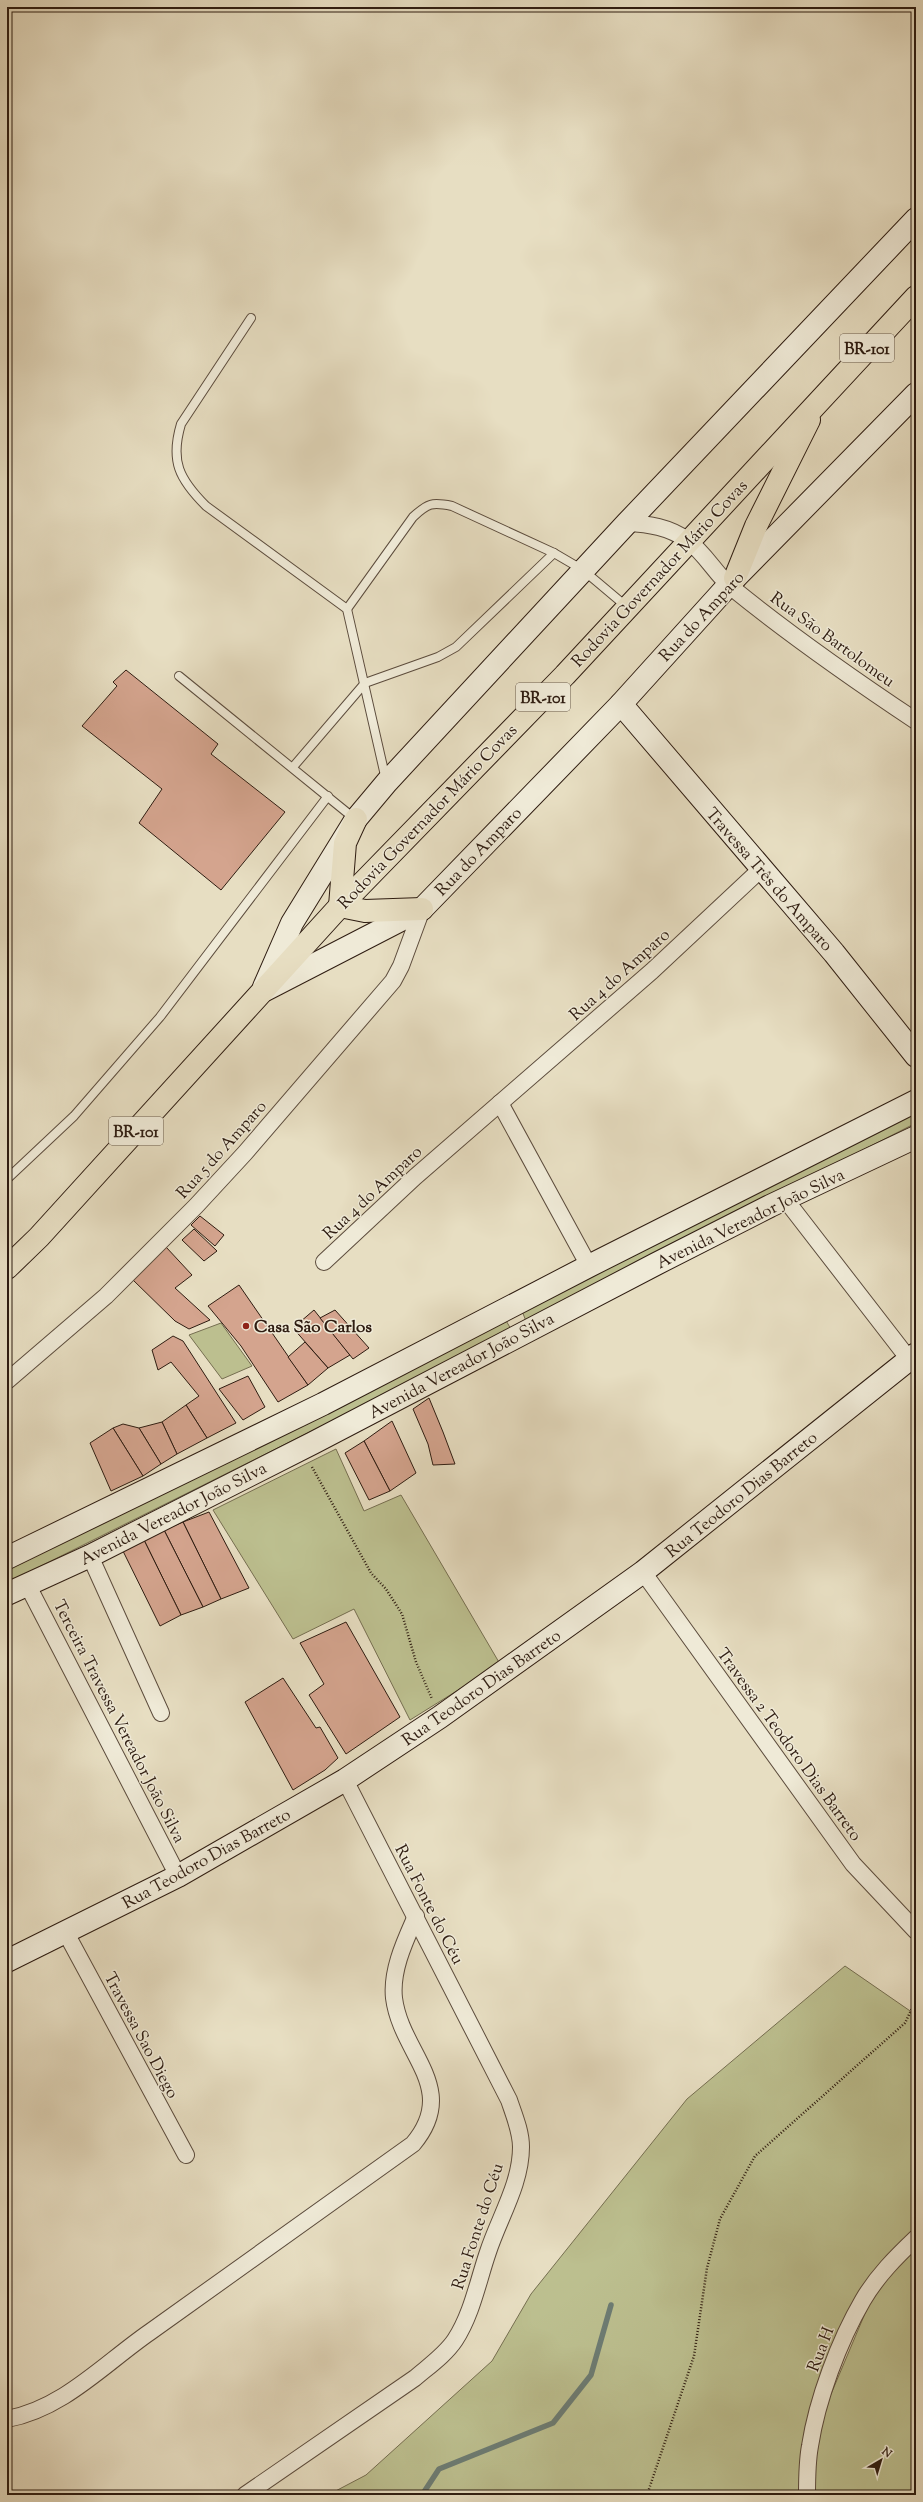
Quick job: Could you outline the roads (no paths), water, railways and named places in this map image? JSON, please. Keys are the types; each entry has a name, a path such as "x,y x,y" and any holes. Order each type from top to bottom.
{"highway":[{"name":"Rodovia Governador Mário Covas","path":"7,1268 39,1237 340,906 565,675 688,540 916,297"},
{"path":"733,582 756,526 819,399"},
{"path":"356,819 345,843 340,906 365,910 422,909"}],"street":[{"path":"262,991 292,924 356,819 387,782 627,523 916,219"},
{"name":"Rua do Amparo","path":"262,991 422,909 621,704 733,582 916,394"},
{"path":"627,523 648,524 665,528 688,540"},
{"name":"Rua São Bartolomeu","path":"688,540 733,582 862,685 916,721"},
{"name":"Travessa Três do Amparo","path":"621,704 834,953 916,1056"},
{"name":"Rua 4 do Amparo","path":"324,1262 415,1177 652,970 761,869"},
{"name":"Rua 5 do Amparo","path":"7,1381 106,1296 244,1153 393,981 401,966 422,909"},
{"name":"Avenida Vereador João Silva","path":"7,1558 323,1404 589,1266 916,1101"},
{"path":"500,1103 589,1266"},
{"name":"Avenida Vereador João Silva","path":"7,1594 90,1556 302,1448 534,1326 777,1203 916,1137"},
{"path":"757,1182 912,1356"},
{"path":"520,1302 534,1326"},
{"name":"Rua Teodoro Dias Barreto","path":"7,1961 178,1876 345,1780 440,1718 644,1572 912,1356"},
{"path":"90,1556 160,1713"},
{"name":"Travessa 2 Teodoro Dias Barreto","path":"644,1572 853,1864 916,1931"},
{"name":"Terceira Travessa Vereador João Silva","path":"27,1584 178,1876"},
{"name":"Rua Fonte do Céu","path":"246,2495 415,2378 439,2358 455,2340 466,2319 488,2251 516,2179 521,2148 518,2127 509,2100 345,1780"},
{"path":"7,2419 38,2410 62,2398 133,2344 413,2144 422,2134 431,2103 431,2086 425,2071 408,2042 394,1998 394,1984 399,1960 416,1916"},
{"name":"Travessa Sao Diego","path":"66,1933 186,2155"},
{"name":"Rua H","path":"807,2495 810,2445 821,2401 849,2325 863,2299 882,2273 916,2238"}],"lane":[{"path":"251,318 181,424 175,442 177,465 187,486 206,506 347,609 387,782"},
{"path":"347,609 413,517 423,507 435,503 452,506 554,553 583,570 627,607"},
{"path":"293,767 365,683 438,657 456,646 554,553"},
{"path":"178,676 356,819"},
{"path":"7,1179 74,1116 160,1017 328,796"}],"waterway":[{"path":"422,2495 439,2469 553,2423 591,2375 611,2305"}],"place":[{"name":"Casa São Carlos","path":"246,1326"}]}
